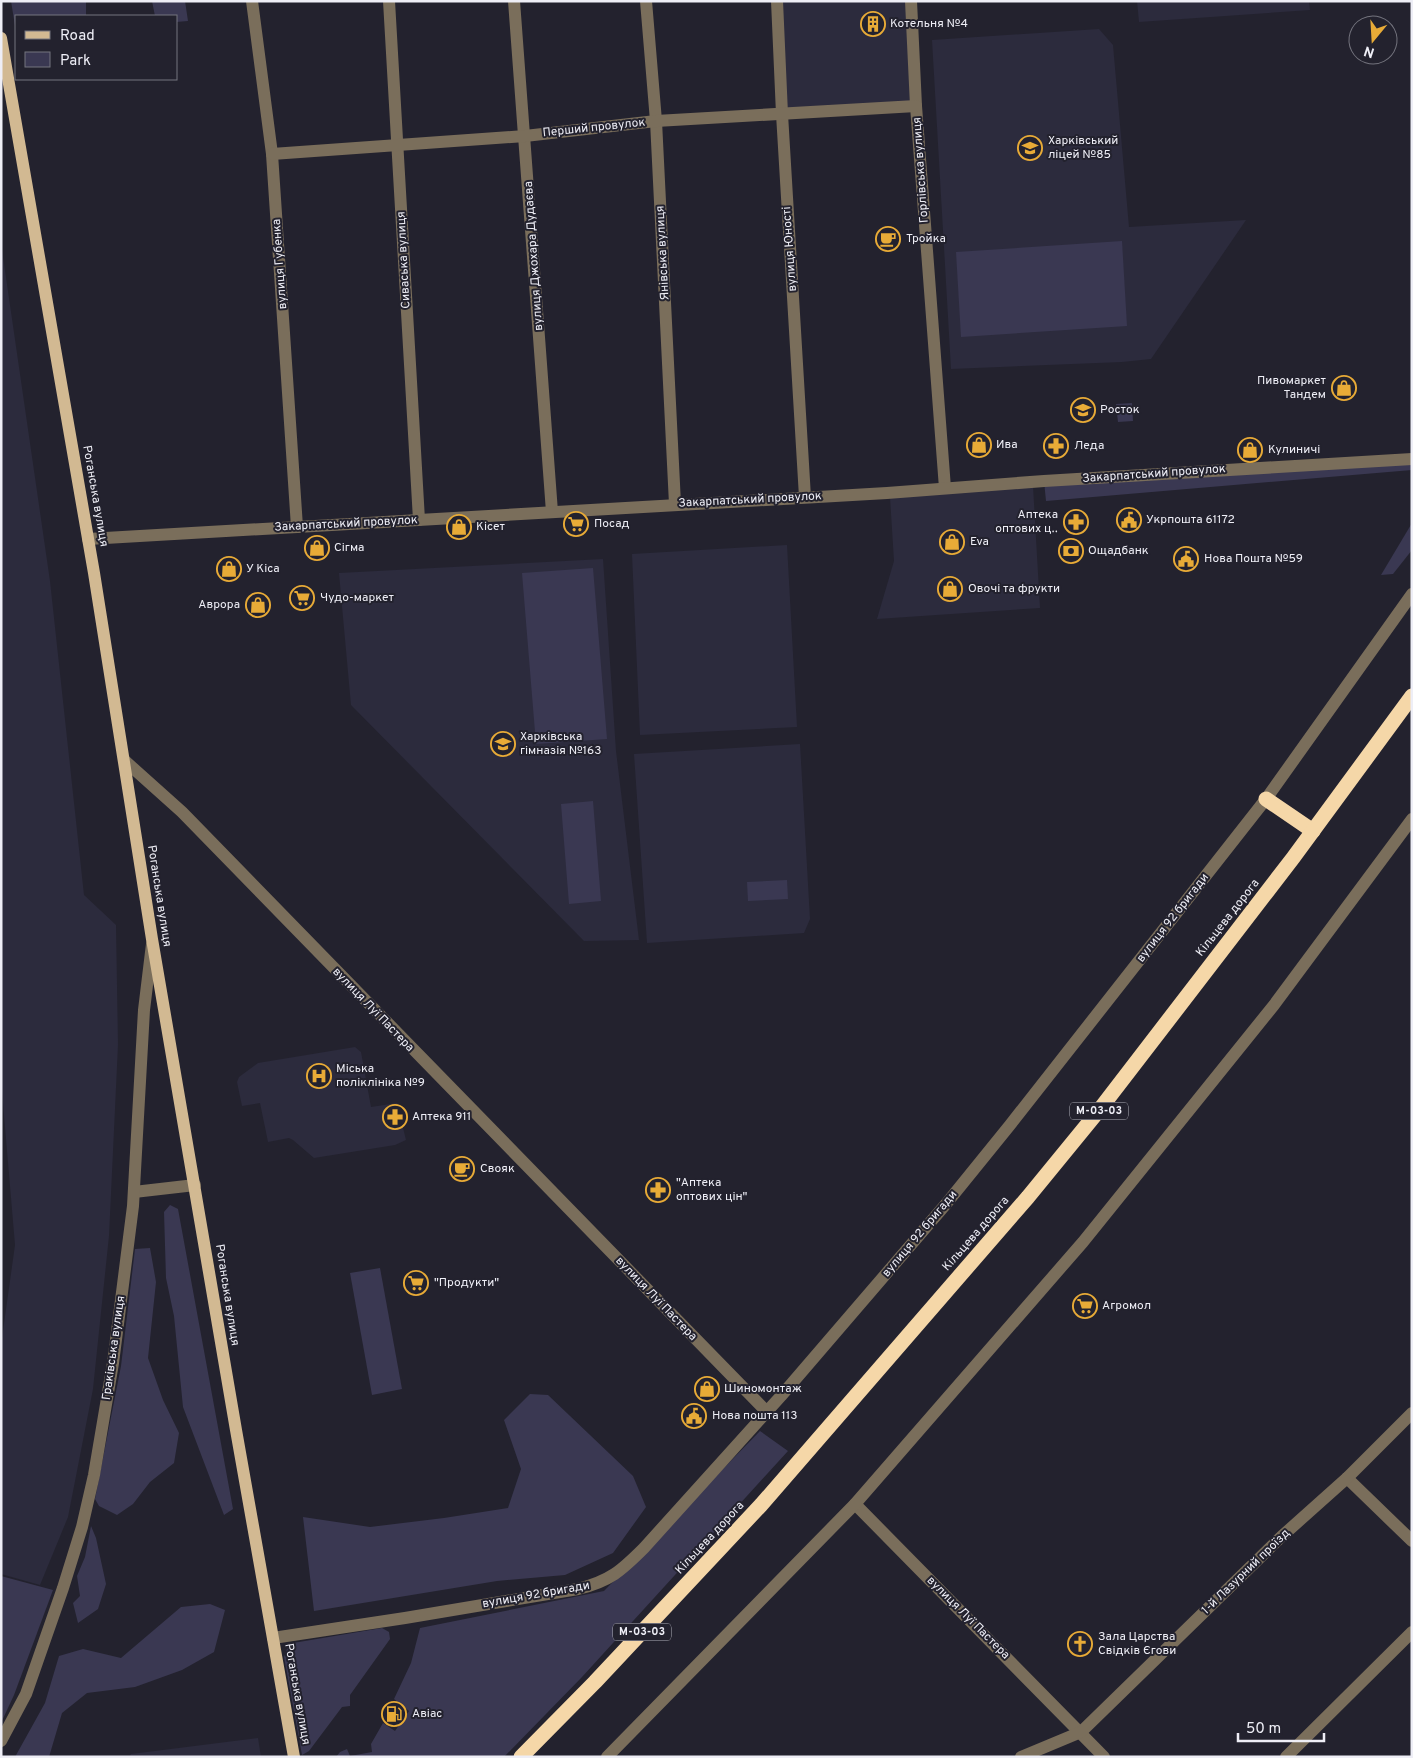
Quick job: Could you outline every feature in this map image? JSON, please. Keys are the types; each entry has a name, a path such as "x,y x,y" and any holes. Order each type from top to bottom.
{"highway":[{"name":"Кільцева дорога","path":"522,1757 762,1505 1028,1197 1100,1109 1313,831 1412,696"},
{"path":"1266,799 1313,831"}],"main road":[{"name":"Роганська вулиця","path":"1,38 88,539 152,939 294,1757"}],"street":[{"name":"вулиця Губенка","path":"252,1 272,154 298,527"},
{"name":"Сиваська вулиця","path":"389,1 419,520"},
{"name":"вулиця Джохара Дудаєва","path":"514,1 552,512"},
{"name":"Янівська вулиця","path":"646,1 656,121 675,504"},
{"name":"вулиця Юності","path":"777,1 805,496"},
{"name":"Горлівська вулиця","path":"911,1 916,106 945,488"},
{"name":"Перший провулок","path":"272,154 525,136 656,121 916,106"},
{"name":"Закарпатський провулок","path":"88,539 1412,458"},
{"name":"вулиця 92 бригади","path":"273,1638 578,1589 599,1584 622,1569 644,1548 767,1412 980,1163 1266,799 1412,594"},
{"name":"вулиця Луї Пастера","path":"124,760 182,812 767,1412"},
{"path":"607,1757 855,1504 1112,1207 1274,1005 1412,819"},
{"name":"Граківська вулиця","path":"1,1741 29,1685 63,1588 88,1503 113,1363 134,1192 144,1010 152,939"},
{"path":"134,1192 195,1185"},
{"name":"1-й Лазурний проїзд","path":"1081,1732 1281,1537 1347,1478 1412,1413"},
{"path":"1347,1478 1412,1541"},
{"name":"вулиця Луї Пастера","path":"855,1504 1104,1757"},
{"path":"1286,1757 1412,1632"},
{"path":"1021,1757 1081,1732"}],"shaded area":[{"path":"777,1 911,1 916,106 782,114"},
{"path":"1137,1 1309,1 1310,10 1139,22"},
{"name":"Харківський ліцей №85","path":"1099,29 1113,45 1129,227 1246,220 1151,359 1122,362 951,369 932,40"},
{"path":"1,243 50,581 84,895 116,925 118,1045 109,1236 93,1389 68,1517 40,1585 1,1574 1,1345 15,1245 1,1080"},
{"path":"1033,486 1040,608 877,619 894,561 890,497"},
{"path":"787,545 797,727 640,735 632,554"},
{"name":"Харківська гімназія №163","path":"603,559 616,751 639,940 584,941 351,705 339,573"},
{"path":"800,744 810,919 804,933 647,943 634,754"},
{"path":"355,1047 361,1052 371,1107 397,1103 406,1140 395,1145 314,1158 289,1138 268,1142 260,1103 242,1106 237,1082 239,1077 258,1063"},
{"path":"258,1738 261,1757 129,1757 131,1754"}],"green space":[{"path":"11,1 86,1 86,15 15,15 15,26"},
{"path":"152,1 185,1 188,21 178,22 178,15 155,15"},
{"path":"1122,241 1127,326 961,337 956,252"},
{"path":"1132,403 1133,421 1118,422 1116,404"},
{"path":"1412,459 1412,470 1046,501 1044,481"},
{"path":"1412,523 1412,550 1393,574 1381,575"},
{"path":"593,568 607,739 536,744 522,573"},
{"path":"593,801 601,901 569,904 561,804"},
{"path":"787,880 788,899 748,901 747,882"},
{"path":"170,1205 178,1209 233,1509 224,1515 183,1407 174,1316 166,1278 164,1212"},
{"path":"150,1248 156,1282 148,1358 163,1400 179,1433 174,1463 150,1482 133,1504 117,1515 99,1506 95,1499 121,1366 135,1249"},
{"path":"380,1268 402,1389 372,1395 350,1273"},
{"path":"530,1394 548,1395 633,1476 646,1507 613,1553 565,1575 497,1581 314,1611 303,1517 370,1527 508,1508 521,1469 504,1420"},
{"path":"760,1431 788,1451 582,1677 504,1757 336,1757 340,1752 347,1749 350,1756 372,1752 371,1744 383,1723 395,1731 409,1711 394,1699 411,1663 420,1628 604,1591"},
{"path":"91,1526 96,1538 106,1584 98,1609 78,1623 73,1603 80,1596 77,1576 85,1557"},
{"path":"1,1576 53,1590 14,1695 1,1723"},
{"path":"210,1604 225,1610 214,1652 182,1670 135,1687 87,1693 62,1713 49,1757 15,1757 45,1703 59,1656 83,1649 121,1658 181,1607"},
{"path":"382,1628 389,1632 390,1639 350,1695 350,1706 342,1707 309,1751 302,1755 284,1657 287,1649 293,1643"}],"place":[{"name":"Котельня №4","path":"873,24"},
{"name":"Харківський ліцей №85","path":"1030,148"},
{"name":"Тройка","path":"888,239"},
{"name":"Пивомаркет Тандем","path":"1344,388"},
{"name":"Росток","path":"1083,410"},
{"name":"Ива","path":"979,445"},
{"name":"Леда","path":"1056,446"},
{"name":"Кулиничі","path":"1250,450"},
{"name":"Укрпошта 61172","path":"1129,520"},
{"name":"Аптека оптових ц‥","path":"1076,522"},
{"name":"Посад","path":"576,524"},
{"name":"Кісет","path":"459,527"},
{"name":"Eva","path":"952,542"},
{"name":"Сігма","path":"317,548"},
{"name":"Ощадбанк","path":"1071,551"},
{"name":"Нова Пошта №59","path":"1186,559"},
{"name":"У Кіса","path":"229,569"},
{"name":"Овочі та фрукти","path":"950,589"},
{"name":"Чудо-маркет","path":"302,598"},
{"name":"Аврора","path":"258,605"},
{"name":"Харківська гімназія №163","path":"503,744"},
{"name":"Міська поліклініка №9","path":"319,1076"},
{"name":"Аптека 911","path":"395,1117"},
{"name":"Свояк","path":"462,1169"},
{"name":"\"Аптека оптових цін\"","path":"658,1190"},
{"name":"\"Продукти\"","path":"416,1283"},
{"name":"Агромол","path":"1085,1306"},
{"name":"Шиномонтаж","path":"707,1389"},
{"name":"Нова пошта 113","path":"694,1416"},
{"name":"Зала Царства Свідків Єгови","path":"1080,1644"},
{"name":"Авіас","path":"394,1714"}]}
